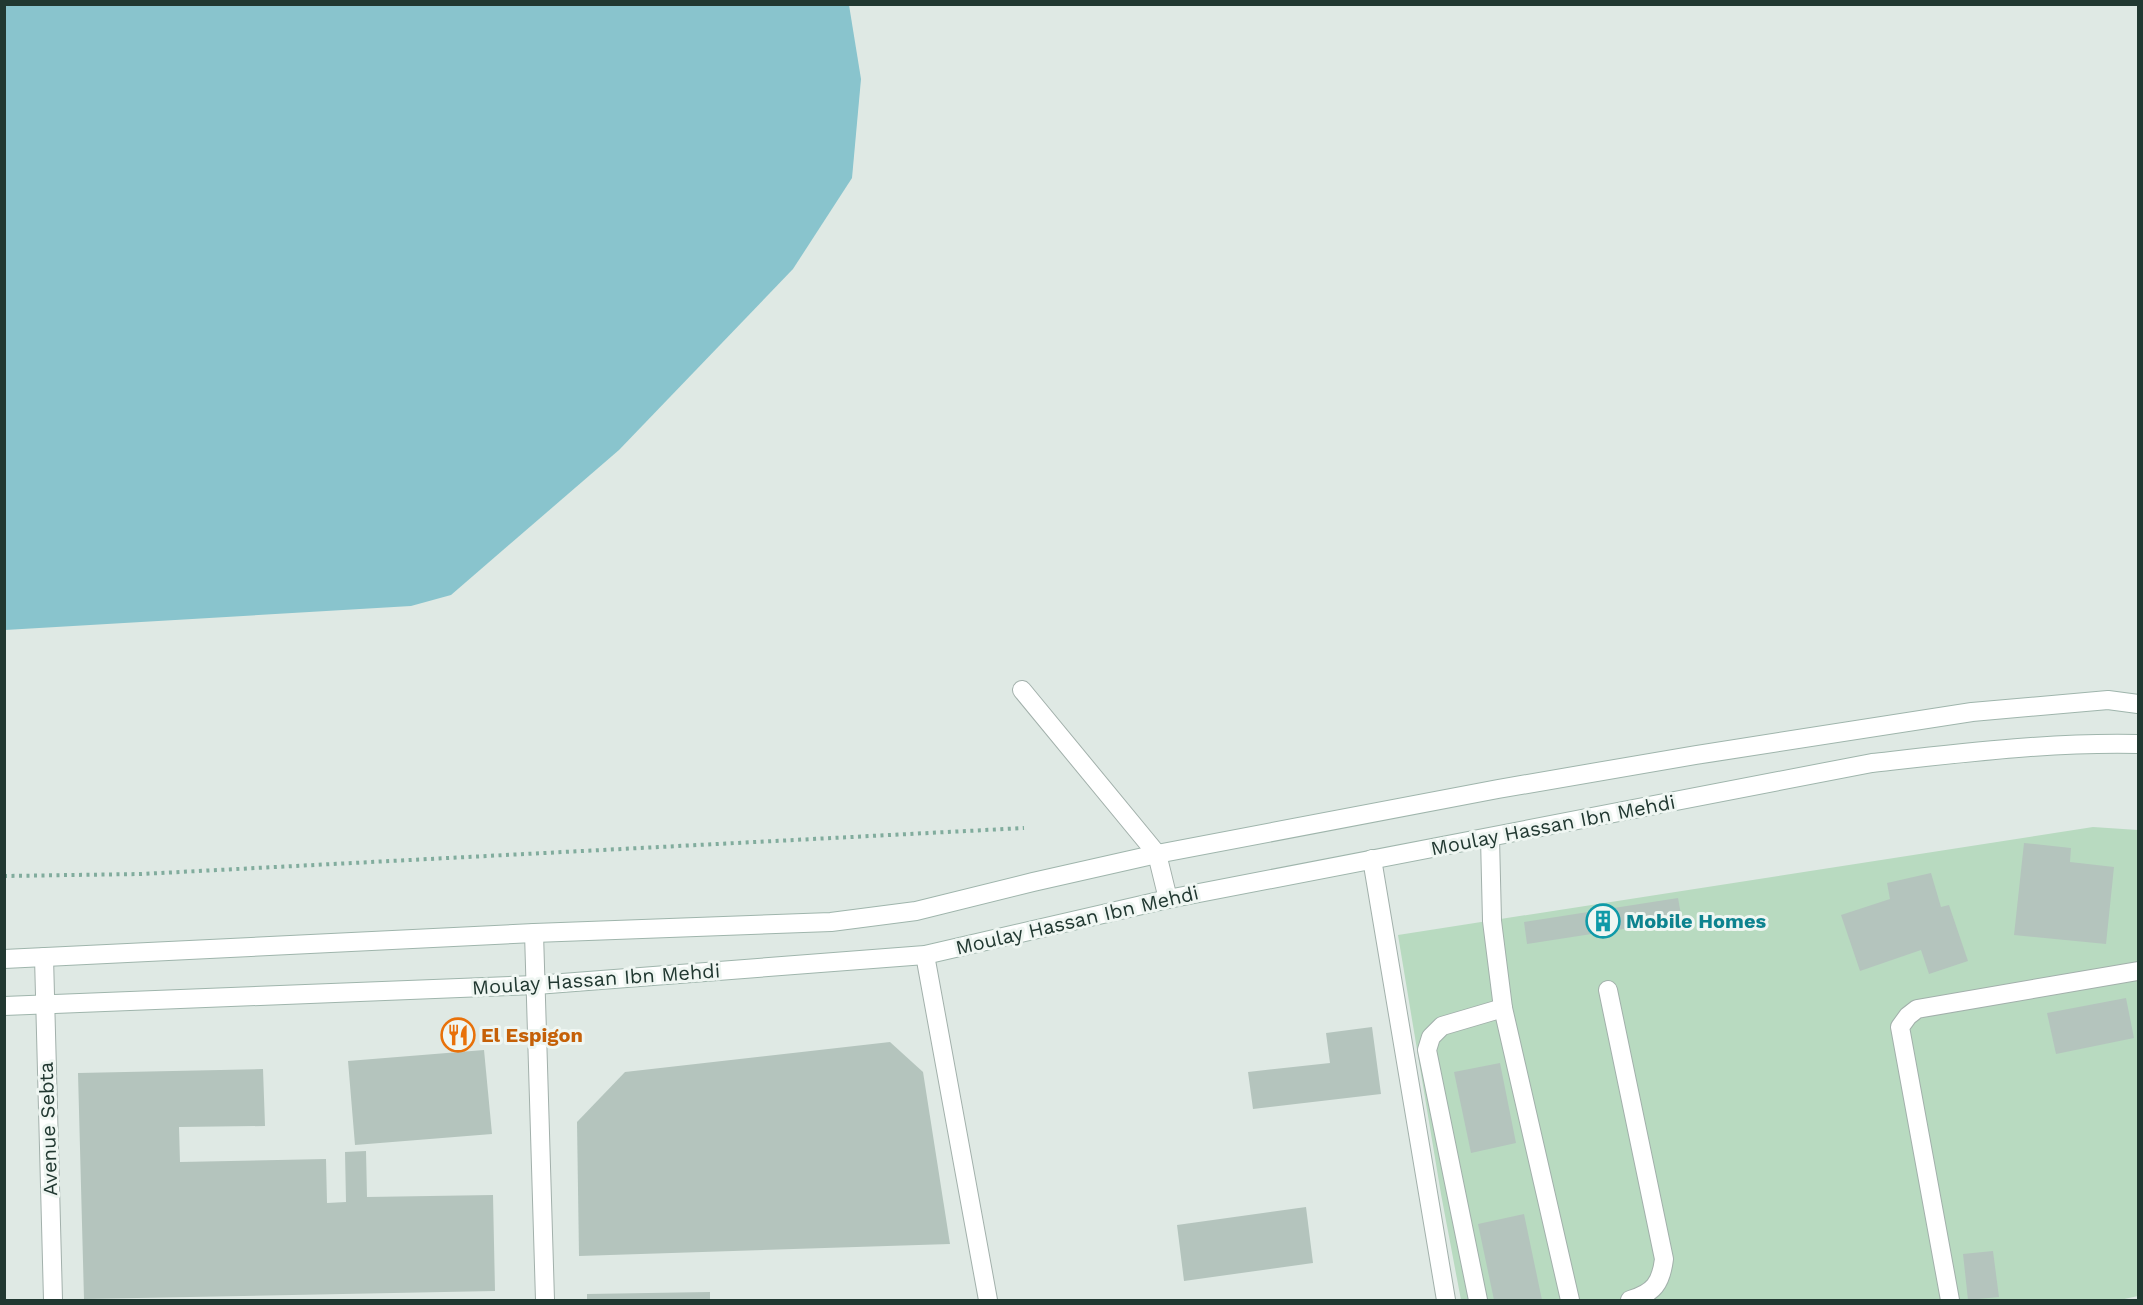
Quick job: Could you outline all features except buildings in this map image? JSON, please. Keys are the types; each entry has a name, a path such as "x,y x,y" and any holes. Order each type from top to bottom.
{"street":[{"path":"1022,690 1157,854 1168,899"},
{"path":"4,959 534,933 831,922 916,911 1157,854 1361,814 1673,759 1972,712 2108,700 2139,704"},
{"name":"Moulay Hassan Ibn Mehdi","path":"4,1006 536,985 925,955 1168,899 1872,764 1984,751 2104,743 2139,744"},
{"path":"1490,838 1492,921 1503,1008 1570,1300"},
{"path":"1372,859 1446,1300"},
{"path":"534,933 545,1300"},
{"path":"925,955 988,1300"},
{"name":"Avenue Sebta","path":"44,957 53,1300"},
{"path":"1950,1300 1900,1027 1908,1016 1917,1010 2139,971"},
{"path":"1608,990 1664,1260 1662,1276 1654,1287 1640,1298 1630,1300"},
{"path":"1478,1300 1427,1050 1431,1037 1442,1026 1503,1008"}],"path":[{"path":"4,876 141,874 1024,828"}],"green space":[{"path":"2093,827 2138,830 2138,1296 2120,1300 1461,1300 1398,935"}],"water":[{"path":"5,4 849,5 861,79 852,178 793,269 619,450 451,595 411,606 5,630"}],"place":[{"name":"Mobile Homes","path":"1603,921"},
{"name":"El Espigon","path":"458,1035"}]}
